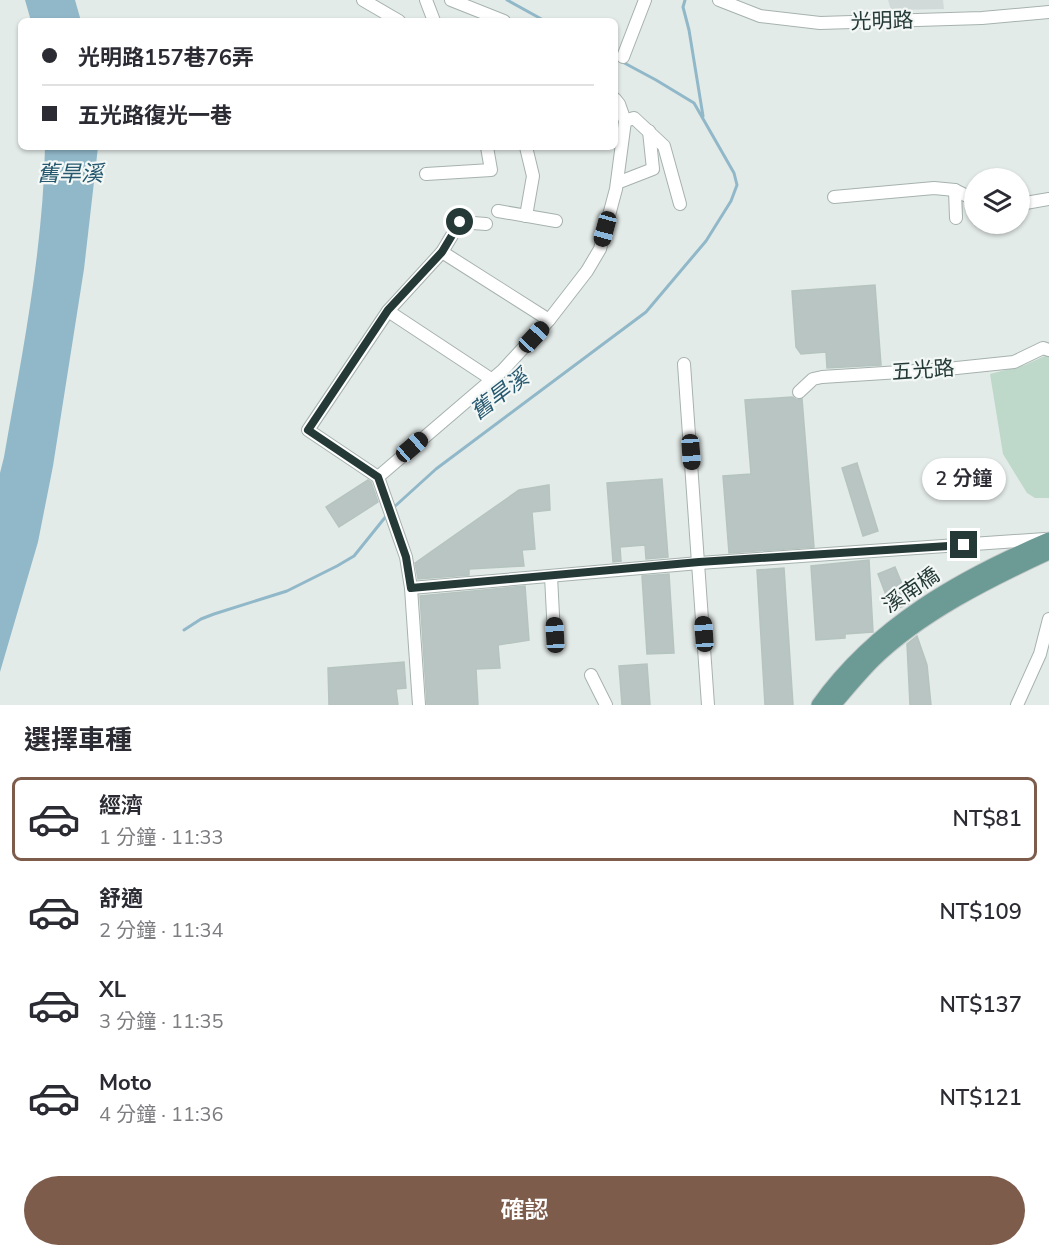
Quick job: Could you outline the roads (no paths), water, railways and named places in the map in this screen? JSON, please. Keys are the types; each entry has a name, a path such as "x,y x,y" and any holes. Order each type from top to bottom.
{"main road":[{"name":"溪南橋","path":"819,705 836,681 898,622 969,577 1049,539"},
{"name":"溪南橋","path":"833,705 874,658 909,631 954,600 1049,552"}],"street":[{"path":"363,0 394,18"},
{"path":"426,0 433,18"},
{"path":"451,0 496,18"},
{"path":"623,57 645,0"},
{"name":"光明路","path":"723,1 760,16 820,24 982,18 1049,12"},
{"path":"378,477 503,370 549,320 587,271 600,249 617,183 625,121 618,107"},
{"path":"625,121 634,118 664,146 680,204"},
{"path":"617,183 653,169 649,131"},
{"path":"426,174 491,170 492,150"},
{"path":"526,216 533,176 527,150"},
{"path":"834,197 934,188 955,190 964,194"},
{"path":"955,190 956,219"},
{"path":"1030,202 1049,199"},
{"path":"498,211 556,221"},
{"path":"419,705 411,588 406,557 378,477 308,430 388,310 442,252 460,222 486,225"},
{"path":"442,252 549,320"},
{"path":"388,310 491,379"},
{"name":"五光路","path":"799,392 813,379 822,377 1014,362 1043,348 1049,350"},
{"path":"684,364 708,705"},
{"path":"411,588 699,562 1049,539"},
{"path":"551,576 555,635"},
{"path":"1017,705 1040,654 1049,619"},
{"path":"591,675 606,705"}],"water":[{"path":"25,0 75,0 80,18 30,18"},
{"name":"舊旱溪","path":"45,150 98,150 84,269 53,466 38,542 0,672 0,473 36,264"}],"waterway":[{"name":"舊旱溪","path":"507,0 540,18"},
{"path":"685,0 683,7 703,116"},
{"name":"舊旱溪","path":"393,508 436,469 646,312 706,241 731,201 737,185 734,173 694,103 618,60"},
{"name":"舊旱溪","path":"184,630 214,614 287,591 337,566 354,556 387,515"}]}
